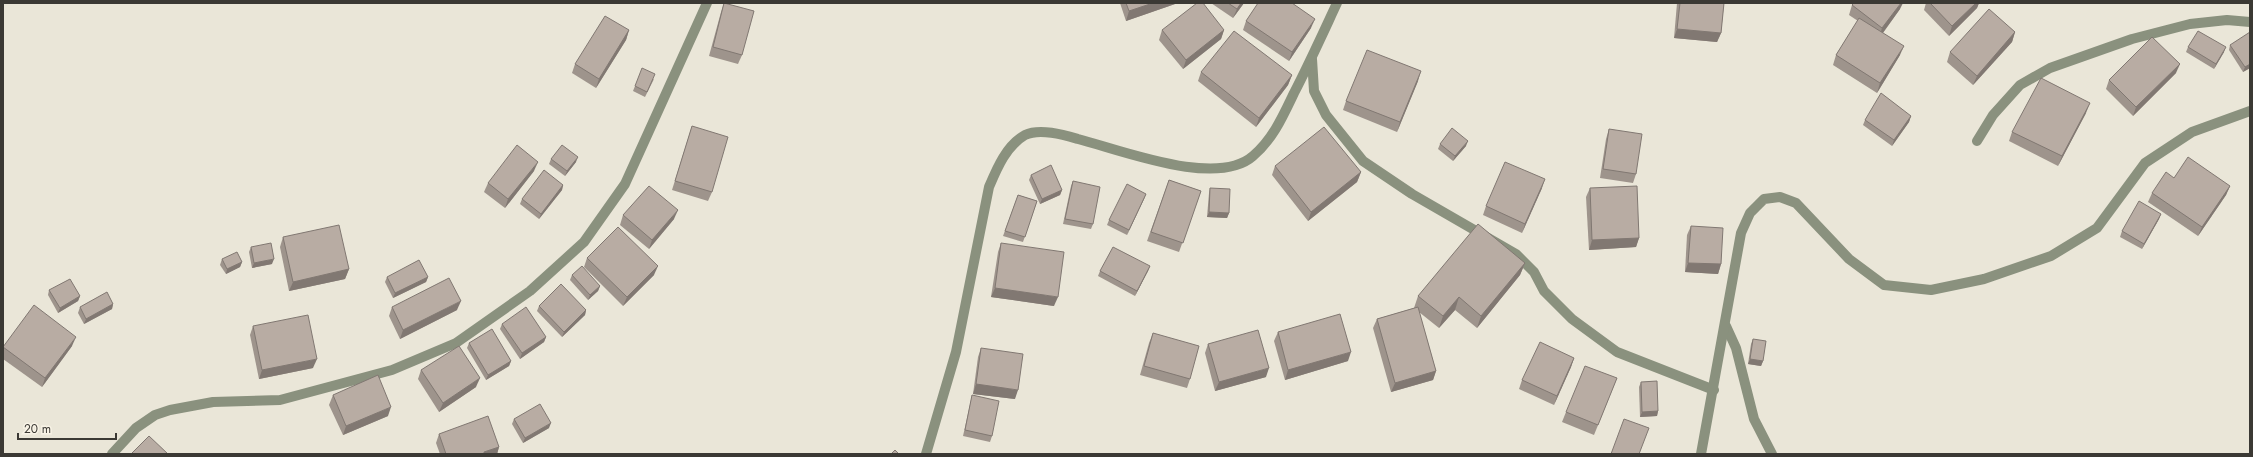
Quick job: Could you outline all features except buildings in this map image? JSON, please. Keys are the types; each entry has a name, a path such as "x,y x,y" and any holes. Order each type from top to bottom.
{"street":[{"path":"112,454 136,428 155,415 170,410 212,402 280,400 392,370 456,343 530,291 584,242 625,184 707,3"},
{"path":"926,454 956,352 989,186 999,164 1018,141 1026,135 1035,133 1060,134 1170,165 1204,169 1230,169 1252,157 1274,134 1312,59 1336,3"},
{"path":"1977,141 1993,116 2020,85 2050,68 2132,39 2190,24 2227,20 2250,22"},
{"path":"1312,59 1314,90 1326,115 1363,161 1412,194 1516,254 1534,272 1544,291 1572,319 1617,352 1714,390"},
{"path":"1701,454 1726,326 1741,233 1750,213 1764,199 1780,197 1796,203 1849,259 1884,285 1931,290 1984,279 2051,256 2097,228 2145,163 2192,132 2250,111"},
{"path":"1726,326 1736,348 1754,419 1772,454"}]}
